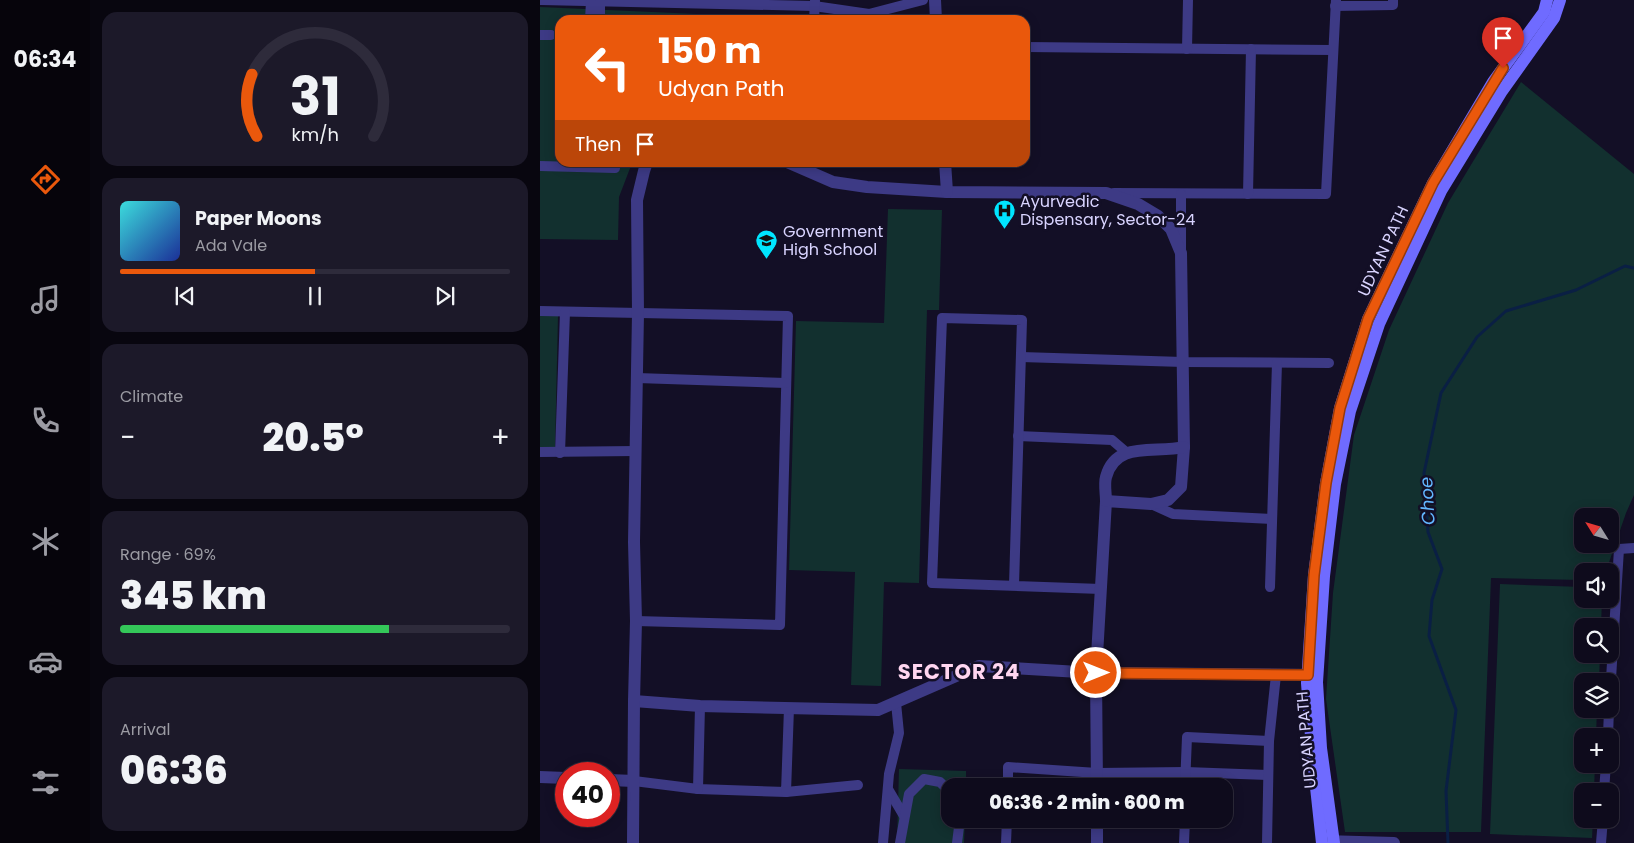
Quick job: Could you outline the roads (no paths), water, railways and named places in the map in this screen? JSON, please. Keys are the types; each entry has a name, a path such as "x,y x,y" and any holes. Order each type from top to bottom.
{"main road":[{"name":"UDYAN PATH","path":"1328,842 1313,675 1314,575 1326,483 1340,408 1368,319 1433,183 1493,82 1544,12 1547,0"},
{"name":"UDYAN PATH","path":"1313,675 1336,484 1350,411 1379,324 1441,191 1502,91 1554,18 1560,0"}],"street":[{"path":"541,0 814,3 869,14 923,0"},
{"path":"935,0 936,15"},
{"path":"1187,49 1188,0"},
{"path":"807,167 833,182 867,187 947,192 1326,194 1332,50 1336,3 1393,5 1393,0"},
{"path":"592,15 596,1"},
{"path":"596,1 599,15"},
{"path":"540,35 551,35"},
{"path":"1030,47 1332,50"},
{"path":"1248,194 1251,49"},
{"path":"540,166 555,166"},
{"path":"578,167 615,168"},
{"path":"633,843 636,621 634,542 638,313 637,200 645,167"},
{"path":"945,167 947,192"},
{"path":"1106,193 1138,204 1158,216 1171,229 1181,253"},
{"path":"1106,501 1151,504 1168,500 1181,487 1184,447 1181,194"},
{"path":"540,311 788,316 780,625 636,621"},
{"path":"560,453 564,312"},
{"path":"1014,585 1022,320 942,318 932,583 1101,589"},
{"path":"1021,357 1183,362 1329,363"},
{"path":"1270,587 1277,362"},
{"path":"637,378 786,383"},
{"path":"1018,436 1112,440 1126,452"},
{"path":"1097,778 1096,673 1106,478 1114,461 1126,452 1172,450 1184,447"},
{"path":"540,452 636,451"},
{"path":"1151,504 1173,514 1272,518"},
{"path":"1611,673 1619,549 1634,548"},
{"path":"634,701 700,706 878,710 979,666 1096,673 1313,675"},
{"path":"1266,843 1269,741 1276,675"},
{"path":"883,843 889,774 899,733 896,703"},
{"path":"698,789 700,706"},
{"path":"786,792 789,708"},
{"path":"1186,778 1187,737 1269,741"},
{"path":"1008,778 1008,767 1083,778"},
{"path":"1119,778 1186,772 1268,775"},
{"path":"540,777 555,778"},
{"path":"620,780 698,789 786,792 858,785"},
{"path":"900,843 909,794 924,780 941,783"},
{"path":"888,790 904,816"},
{"path":"957,843 959,828"},
{"path":"1006,843 1007,828"},
{"path":"1097,828 1097,843"},
{"path":"1184,843 1185,828"},
{"path":"1601,843 1602,828"},
{"path":"1328,842 1394,843"}],"waterway":[{"name":"Choe","path":"1448,843 1446,791 1456,710 1429,636 1432,600 1442,569 1428,532 1424,473 1441,393 1477,337 1506,311 1576,290 1625,266 1634,268"}],"place":[{"name":"Ayurvedic Dispensary, Sector-24","path":"1004,229"},
{"name":"Government High School","path":"767,259"}],"district":[{"name":"SECTOR 24","path":"959,671"}]}
